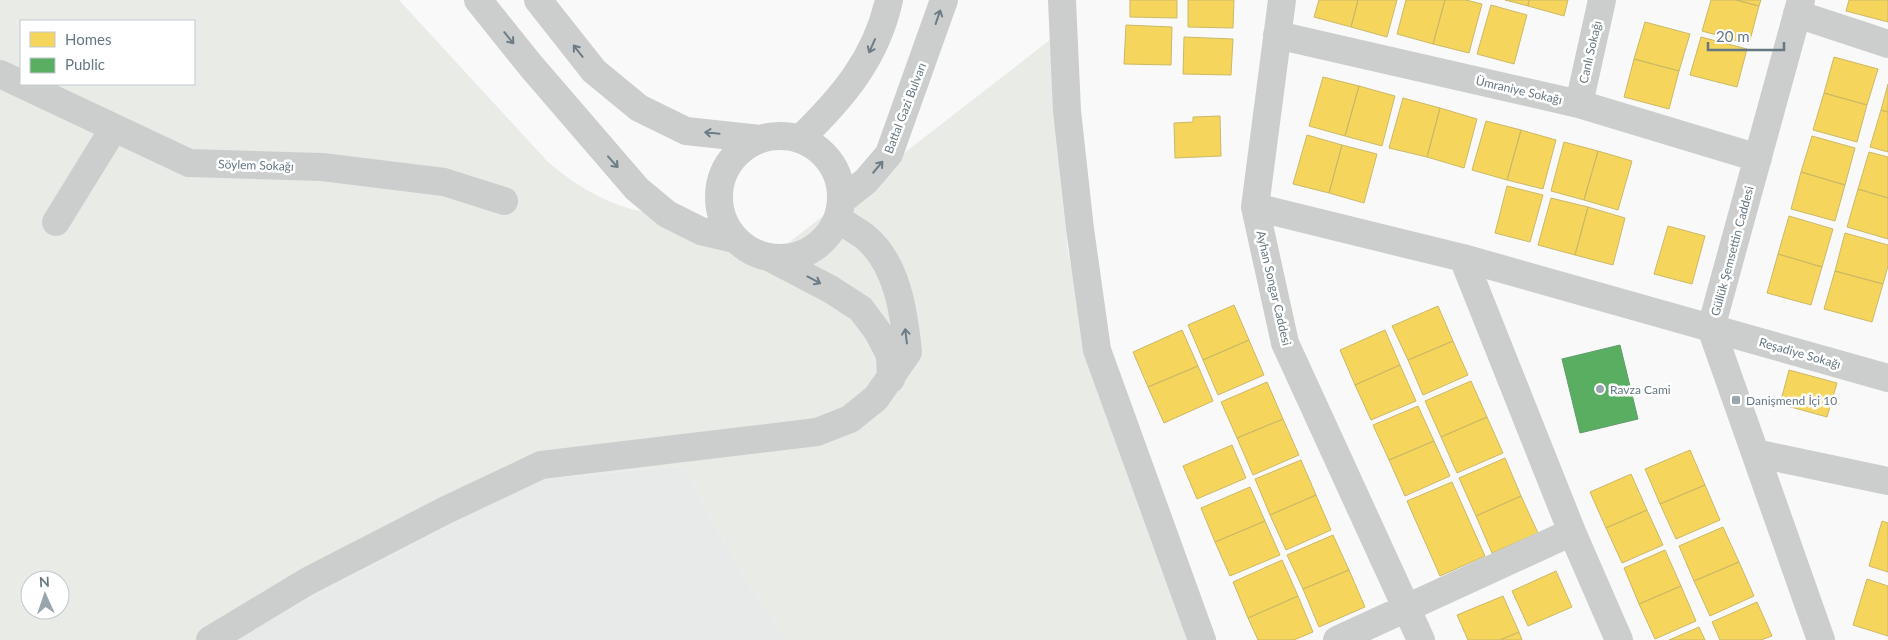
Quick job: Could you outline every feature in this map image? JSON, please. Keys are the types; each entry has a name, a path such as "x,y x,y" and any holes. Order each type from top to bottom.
{"street":[{"path":"478,0 531,66 637,189 668,214 701,231 735,239"},
{"path":"538,0 594,71 639,108 686,131 760,138 780,135 800,139 817,148 831,162 840,180 840,210 827,237 811,250 792,257 771,258"},
{"path":"800,139 831,108 863,67 885,16 889,0"},
{"name":"Battal Gazi Bulvarı","path":"840,210 889,154 944,0"},
{"path":"1062,0 1067,111 1080,230 1098,350 1202,640"},
{"name":"Ayhan Songar Caddesi","path":"1282,0 1255,207 1285,343 1421,640"},
{"name":"Canlı Sokağı","path":"1579,104 1602,0"},
{"path":"1799,7 1888,44"},
{"name":"Güllük Şemsettin Caddesi","path":"1799,7 1711,328 1821,640"},
{"name":"Ümraniye Sokağı","path":"1277,35 1579,104 1758,158"},
{"name":"Söylem Sokağı","path":"0,74 20,83"},
{"name":"Söylem Sokağı","path":"23,85 190,163 322,167 350,170 444,182 504,201"},
{"path":"56,222 114,128"},
{"path":"760,138 743,148 729,162 720,181 718,202 724,222 735,239 751,251 771,258 830,289 861,309 878,332 890,355 891,379"},
{"name":"Reşadiye Sokağı","path":"1255,207 1463,258 1711,328 1886,369"},
{"path":"210,640 308,581 444,511 542,464 817,432 850,419 876,398 908,352 904,312 888,264 840,210"},
{"path":"1463,258 1572,532 1619,640"},
{"path":"1755,454 1888,481"},
{"path":"1337,640 1572,532"}],"shaded area":[{"path":"0,0 399,0 548,162 567,177 608,201 635,210 664,215 703,231 765,261 1055,36 1060,176 1068,252 1098,394 1127,461 1192,640 787,640 743,576 683,466 537,479 234,640 0,640"},
{"path":"683,466 743,576 787,640 234,640 537,479"}],"building: Homes":[{"path":"1130,0 1177,0 1177,18 1130,17"},
{"path":"1188,0 1234,0 1233,28 1188,27"},
{"path":"1319,0 1358,0 1351,27 1314,17"},
{"path":"1358,0 1397,0 1387,37 1351,27"},
{"path":"1406,0 1445,0 1433,44 1397,34"},
{"path":"1445,0 1466,0 1482,4 1469,53 1433,44"},
{"path":"1505,0 1529,0 1528,6"},
{"path":"1529,0 1568,0 1564,16 1528,6"},
{"path":"1711,0 1736,0 1759,6 1749,44 1702,31"},
{"path":"1736,0 1761,0 1759,6"},
{"path":"1849,0 1888,0 1888,22 1846,11"},
{"path":"1491,5 1527,15 1514,64 1477,54"},
{"path":"1645,22 1690,34 1679,71 1634,59"},
{"path":"1126,25 1172,27 1171,65 1124,64"},
{"path":"1184,37 1233,39 1231,75 1183,74"},
{"path":"1701,37 1747,49 1737,87 1690,75"},
{"path":"1834,57 1878,69 1867,105 1824,93"},
{"path":"1634,59 1679,71 1669,109 1624,97"},
{"path":"1323,77 1359,86 1345,136 1309,126"},
{"path":"1888,84 1888,112 1881,110"},
{"path":"1359,86 1395,96 1382,146 1345,136"},
{"path":"1824,93 1867,105 1857,142 1813,130"},
{"path":"1403,98 1440,108 1427,157 1389,148"},
{"path":"1440,108 1477,119 1464,168 1427,157"},
{"path":"1881,110 1888,112 1888,152 1870,147"},
{"path":"1220,116 1221,156 1175,158 1174,123 1193,122 1193,117"},
{"path":"1486,121 1521,130 1507,180 1472,170"},
{"path":"1521,130 1556,140 1543,189 1507,180"},
{"path":"1307,135 1342,145 1329,193 1293,184"},
{"path":"1812,136 1855,148 1845,185 1801,172"},
{"path":"1564,142 1598,151 1584,200 1551,191"},
{"path":"1342,145 1377,154 1364,203 1329,193"},
{"path":"1598,151 1632,161 1618,210 1584,200"},
{"path":"1869,152 1888,157 1888,198 1858,189"},
{"path":"1801,172 1845,185 1835,221 1791,209"},
{"path":"1507,186 1543,195 1530,242 1495,233"},
{"path":"1858,189 1888,198 1888,239 1847,227"},
{"path":"1551,198 1588,207 1575,255 1538,245"},
{"path":"1588,207 1625,218 1613,265 1575,255"},
{"path":"1789,216 1833,229 1822,267 1778,254"},
{"path":"1668,226 1705,236 1692,284 1654,274"},
{"path":"1845,233 1888,245 1888,266 1883,284 1835,271"},
{"path":"1778,254 1822,267 1811,305 1767,293"},
{"path":"1835,271 1883,284 1872,322 1824,309"},
{"path":"1234,305 1249,340 1203,360 1188,325"},
{"path":"1438,306 1453,341 1408,360 1392,326"},
{"path":"1182,330 1198,366 1148,387 1133,352"},
{"path":"1385,330 1400,365 1355,385 1340,350"},
{"path":"1249,340 1264,375 1218,395 1203,360"},
{"path":"1453,341 1468,375 1423,395 1408,360"},
{"path":"1400,365 1416,401 1371,420 1355,385"},
{"path":"1198,366 1213,401 1164,423 1148,387"},
{"path":"1789,370 1837,383 1827,417 1780,404"},
{"path":"1471,381 1487,417 1441,437 1425,401"},
{"path":"1267,382 1283,419 1237,438 1221,402"},
{"path":"1418,406 1434,441 1389,460 1373,425"},
{"path":"1487,417 1503,453 1457,473 1441,437"},
{"path":"1283,419 1299,455 1253,475 1237,438"},
{"path":"1434,441 1450,476 1405,496 1389,460"},
{"path":"1232,445 1246,478 1197,499 1183,466"},
{"path":"1690,450 1705,485 1660,504 1645,469"},
{"path":"1505,458 1521,496 1476,516 1459,478"},
{"path":"1301,460 1316,495 1270,515 1255,479"},
{"path":"1631,474 1647,510 1606,528 1590,492"},
{"path":"1452,482 1485,556 1440,576 1407,501"},
{"path":"1705,485 1720,520 1676,539 1660,504"},
{"path":"1250,487 1265,521 1215,542 1201,508"},
{"path":"1316,495 1331,530 1286,550 1270,515"},
{"path":"1521,496 1538,533 1492,553 1476,516"},
{"path":"1647,510 1663,545 1622,563 1606,528"},
{"path":"1265,521 1280,555 1230,576 1215,542"},
{"path":"1882,521 1888,523 1888,572 1869,566"},
{"path":"1723,527 1739,562 1694,581 1679,546"},
{"path":"1333,535 1349,570 1303,589 1287,555"},
{"path":"1665,550 1681,586 1639,604 1624,568"},
{"path":"1282,560 1298,596 1248,618 1233,582"},
{"path":"1739,562 1754,596 1710,616 1694,581"},
{"path":"1349,570 1365,607 1319,627 1303,589"},
{"path":"1556,571 1572,607 1528,626 1512,591"},
{"path":"1867,579 1888,586 1888,636 1853,625"},
{"path":"1681,586 1696,621 1655,639 1639,604"},
{"path":"1298,596 1313,632 1294,640 1258,640 1248,618"},
{"path":"1503,596 1519,632 1500,640 1468,640 1457,615"},
{"path":"1757,602 1772,636 1761,640 1720,640 1712,622"},
{"path":"1699,627 1705,640 1669,640"},
{"path":"1519,632 1522,640 1500,640"}],"building: Public":[{"name":"Ravza Cami","path":"1620,345 1638,419 1580,433 1562,359"}],"place":[{"name":"Ravza Cami","path":"1600,389"},
{"name":"Danişmend İçi 10","path":"1736,400"}]}
